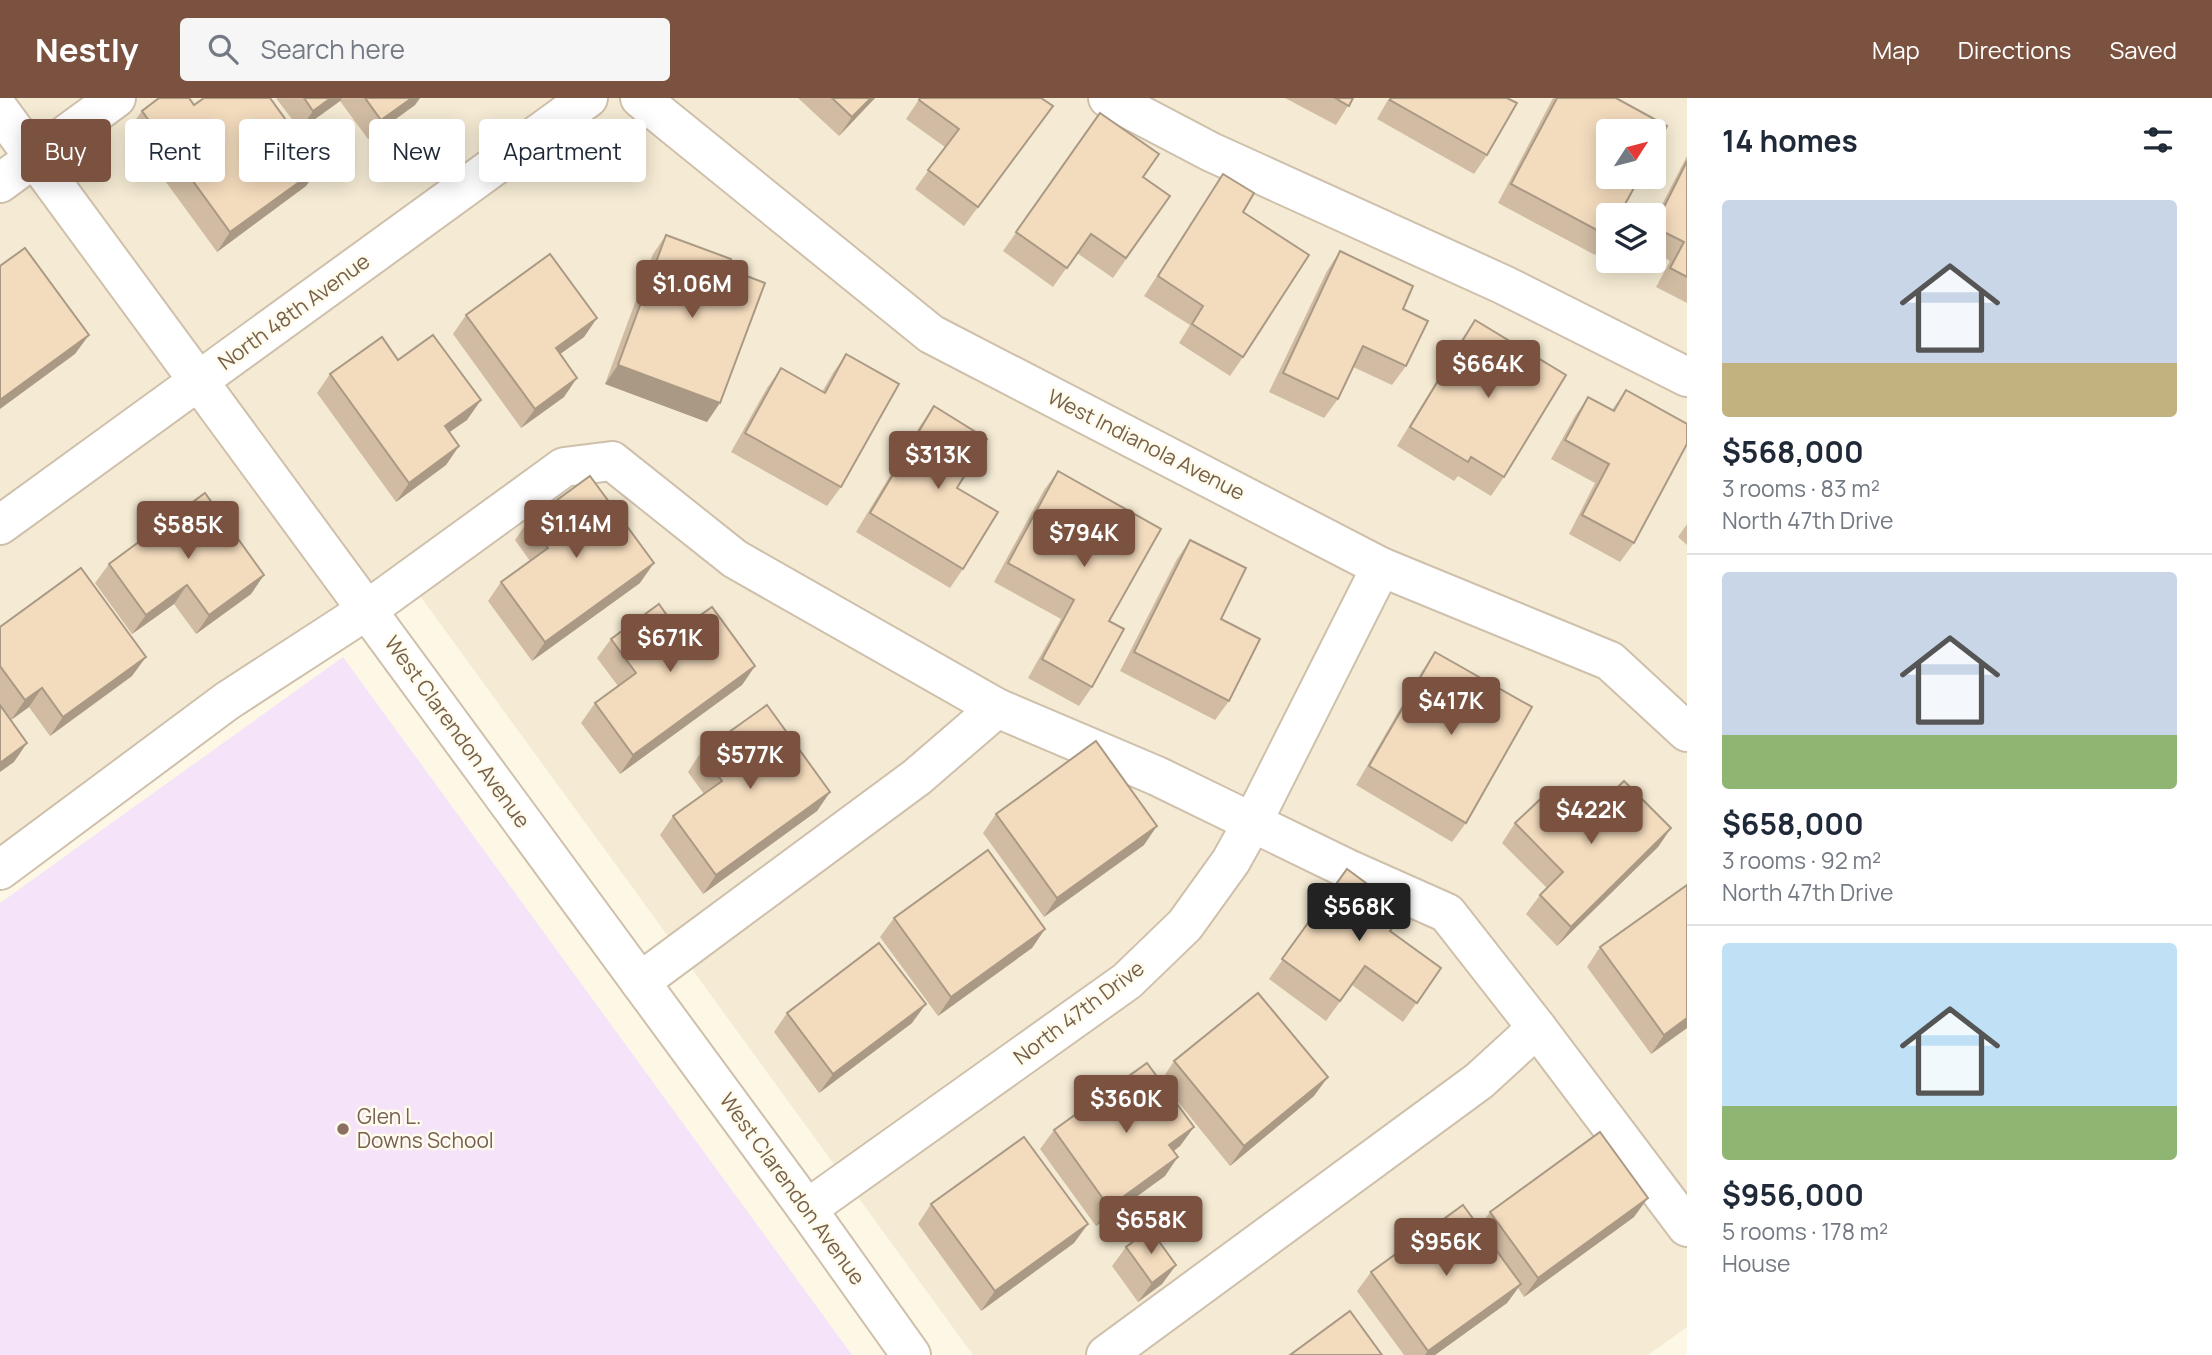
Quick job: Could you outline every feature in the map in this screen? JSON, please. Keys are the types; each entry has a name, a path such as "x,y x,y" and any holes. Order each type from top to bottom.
{"street":[{"path":"87,119 116,98"},
{"name":"North 48th Avenue","path":"0,525 587,98"},
{"name":"West Indianola Avenue","path":"640,98 931,334 1381,568 1610,661 1687,732"},
{"path":"1108,98 1211,152 1504,285 1687,377"},
{"name":"West Clarendon Avenue","path":"0,111 21,137"},
{"path":"0,183 21,167"},
{"name":"West Clarendon Avenue","path":"55,182 911,1355"},
{"path":"0,870 227,701 367,610 564,467 612,461 735,559 997,708 1157,776 1447,913 1537,1027 1687,1227"},
{"name":"North 47th Drive","path":"807,1209 1126,981 1185,925 1231,861 1252,823 1381,568"},
{"path":"640,982 917,777 997,708"},
{"path":"1106,1355 1479,1081 1537,1027"}],"shaded area":[{"path":"0,98 1687,98 1687,1327 1648,1355 973,1355 396,563 0,851"},
{"name":"Glen L. Downs School","path":"343,657 852,1355 0,1355 0,903"}],"building":[{"path":"159,98 189,98 194,105 204,98 270,98 285,119 239,119 239,182 299,182 230,232 194,182 225,182 225,119 148,119 142,111"},
{"path":"304,98 331,98 313,111"},
{"path":"365,98 412,98 382,119"},
{"path":"832,98 871,98 852,117"},
{"path":"1041,98 1053,106 978,207 928,170 959,129 919,100"},
{"path":"1335,98 1353,98 1349,106"},
{"path":"1507,98 1517,103 1487,155 1390,100"},
{"path":"1557,98 1616,98 1654,119 1596,119 1596,189 1633,189 1626,203 1596,203 1596,230 1511,184"},
{"path":"1100,113 1159,154 1143,177 1170,196 1126,258 1091,234 1067,268 1016,232"},
{"path":"1687,161 1687,277 1670,268 1684,242 1666,233 1666,203"},
{"path":"1223,174 1254,193 1243,212 1309,255 1243,357 1192,324 1203,306 1158,276"},
{"path":"666,235 731,259 728,269 765,283 720,403 618,365"},
{"path":"25,248 89,335 0,400 0,266"},
{"path":"1340,251 1413,286 1403,309 1428,321 1406,366 1363,346 1338,399 1283,373"},
{"path":"550,254 597,318 556,348 577,378 535,409 466,315"},
{"path":"1475,320 1566,375 1504,477 1471,457 1468,462 1410,427"},
{"path":"433,335 481,400 445,426 459,446 409,483 330,374 382,337 398,360"},
{"path":"846,354 899,384 841,487 745,433 781,368 825,393"},
{"path":"1626,390 1687,424 1687,444 1634,543 1582,515 1609,464 1565,440 1588,397 1614,411"},
{"path":"934,406 987,439 957,488 998,512 963,569 870,513"},
{"path":"1058,471 1161,529 1109,621 1124,629 1092,687 1042,659 1074,600 1008,563"},
{"path":"590,476 654,563 545,642 501,582 548,548 528,521"},
{"path":"205,493 264,575 209,615 187,585 146,615 109,564"},
{"path":"1190,540 1246,568 1221,619 1260,639 1229,701 1134,652"},
{"path":"81,568 146,657 63,717 42,688 25,700 0,666 0,627"},
{"path":"659,604 678,631 712,607 755,666 633,755 595,703 636,673 611,639"},
{"path":"1435,652 1532,707 1466,823 1369,766"},
{"path":"0,705 27,743 0,763"},
{"path":"767,705 830,792 716,875 673,816 722,781 701,752"},
{"path":"1096,741 1157,826 1057,898 996,814"},
{"path":"1624,781 1671,828 1571,927 1540,895 1563,872 1515,823 1550,790 1581,823"},
{"path":"988,850 1045,929 951,997 894,918"},
{"path":"1347,869 1404,911 1390,931 1441,968 1417,1003 1365,966 1340,1001 1282,959"},
{"path":"1687,885 1687,1018 1664,1035 1600,947"},
{"path":"879,943 926,1004 833,1074 787,1013"},
{"path":"1258,993 1328,1077 1244,1146 1174,1061"},
{"path":"1147,1063 1194,1127 1169,1145 1178,1157 1109,1207 1054,1130"},
{"path":"1600,1132 1648,1198 1538,1278 1490,1212"},
{"path":"1024,1137 1088,1224 995,1291 931,1204"},
{"path":"1463,1205 1521,1284 1428,1351 1371,1272"},
{"path":"1150,1229 1176,1265 1152,1283 1126,1247"},
{"path":"1350,1311 1382,1355 1290,1355"}],"place":[{"name":"Glen L. Downs School","path":"343,1129"}]}
